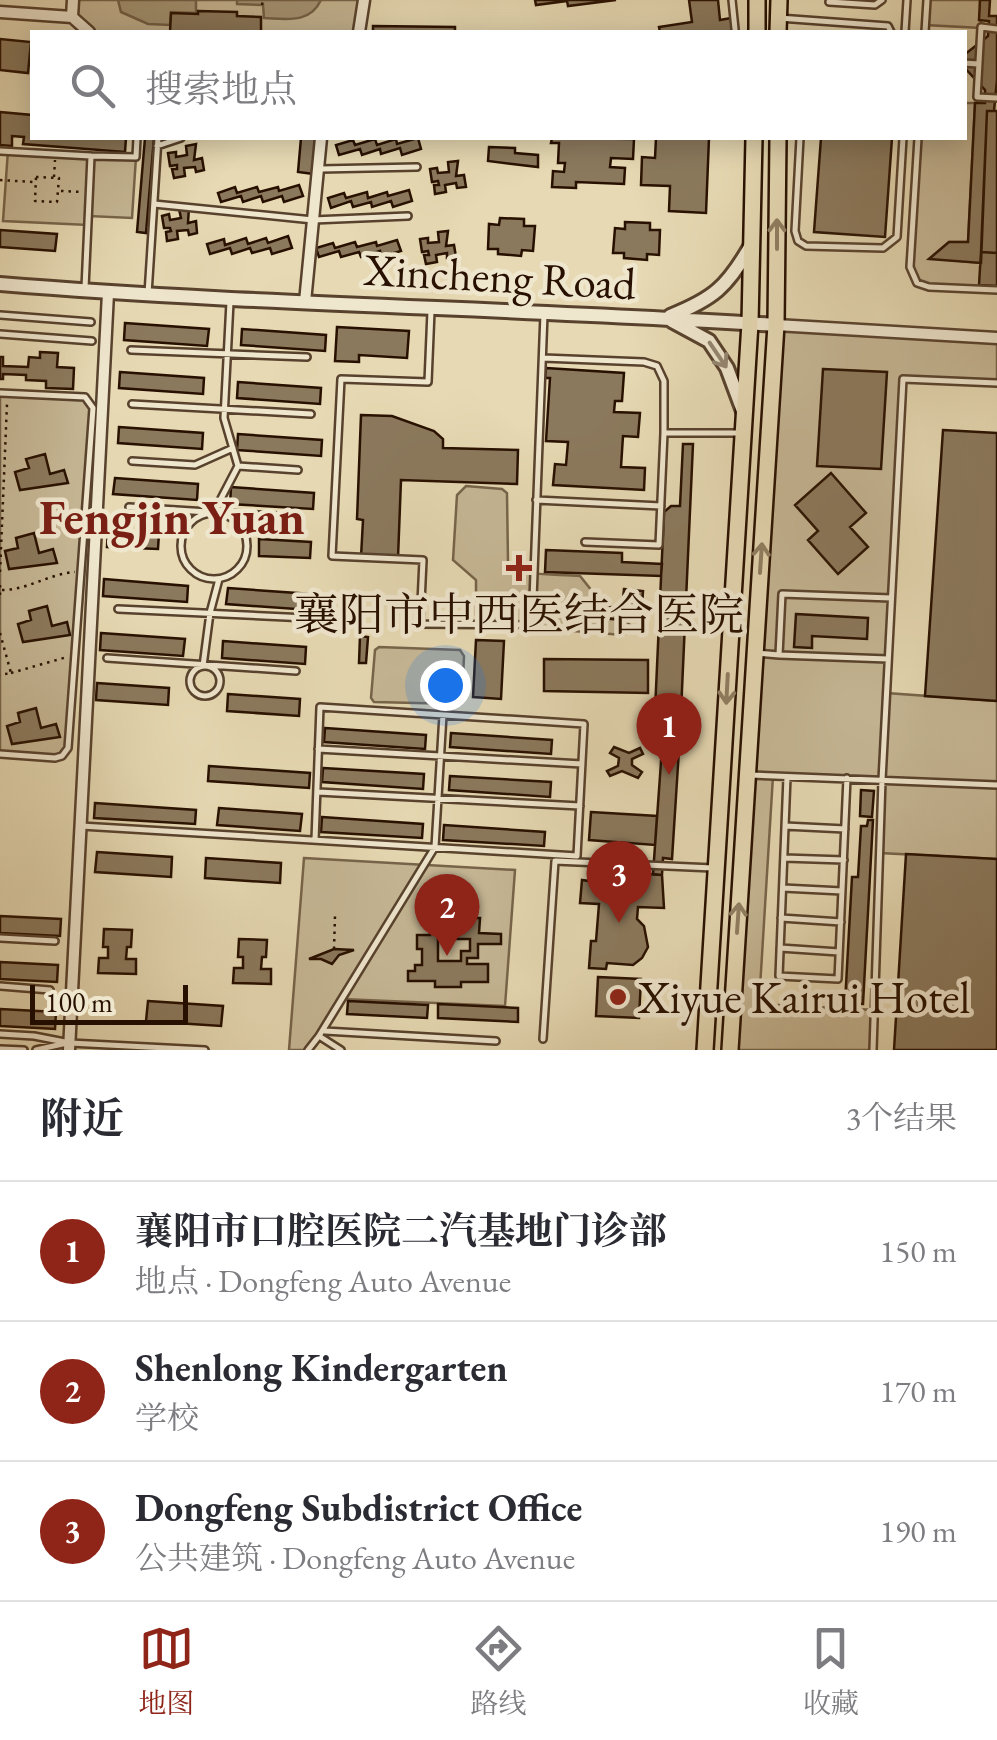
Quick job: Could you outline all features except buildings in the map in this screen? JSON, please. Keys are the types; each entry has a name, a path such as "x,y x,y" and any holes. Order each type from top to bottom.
{"main road":[{"path":"756,30 757,0"},
{"path":"778,0 778,25"},
{"path":"706,1050 750,323 754,140"},
{"path":"730,1050 776,325 778,140"}],"street":[{"path":"72,17 73,0"},
{"path":"360,30 364,0"},
{"path":"0,12 72,17 87,30"},
{"path":"304,302 321,140"},
{"path":"666,318 706,302 731,280 752,244"},
{"name":"Xincheng Road","path":"0,284 108,293 544,311 997,338"},
{"path":"69,1046 108,293"},
{"path":"666,318 709,341 727,368 744,414"}],"lane":[{"path":"732,0 735,30"},
{"path":"829,1 875,5 882,0"},
{"path":"905,30 907,0"},
{"path":"925,30 927,0"},
{"path":"778,25 888,26 891,30"},
{"path":"997,28 981,28 976,97 997,98"},
{"path":"967,63 978,64"},
{"path":"0,151 136,157 137,140"},
{"path":"148,295 158,140"},
{"path":"157,146 174,140"},
{"path":"800,140 795,231 798,241 806,246 882,248 897,237 903,140"},
{"path":"918,140 910,267 917,283 997,290"},
{"path":"85,291 91,156"},
{"path":"318,168 418,167"},
{"path":"154,204 312,220 408,216"},
{"path":"214,512 242,528 247,549 238,569 219,579 193,572 186,564 182,545 188,527 214,512 238,466 224,410 230,299"},
{"path":"431,307 428,382 340,379 332,556 423,560 420,624 532,625 544,311"},
{"path":"0,316 91,322"},
{"path":"0,334 92,341"},
{"path":"131,350 307,357"},
{"path":"542,358 644,362 656,366 664,381 659,545 586,542"},
{"path":"874,1050 882,780 903,378 997,384"},
{"path":"0,754 55,758 68,748 91,402 85,397 4,393"},
{"path":"132,404 311,414"},
{"path":"664,433 743,433"},
{"path":"132,461 195,466 233,448"},
{"path":"238,466 298,470"},
{"path":"536,500 661,506"},
{"path":"129,507 296,517"},
{"path":"204,666 219,579"},
{"path":"779,655 782,594 892,598"},
{"path":"118,608 307,618"},
{"path":"755,653 888,658"},
{"path":"107,658 296,671"},
{"path":"204,666 213,669 220,682 216,692 202,696 191,688 190,678 194,670 204,666"},
{"path":"78,826 577,856 584,724 320,707 315,840"},
{"path":"308,1050 435,847 443,715"},
{"path":"318,749 582,764"},
{"path":"747,775 997,785"},
{"path":"787,776 779,976 838,980 848,778"},
{"path":"316,792 580,806"},
{"path":"785,826 845,829"},
{"path":"784,858 844,860"},
{"path":"543,1040 556,861 716,868"},
{"path":"782,888 842,891"},
{"path":"781,918 841,922"},
{"path":"0,938 55,942"},
{"path":"780,948 840,952"},
{"path":"0,986 50,990"},
{"path":"321,1033 496,1040"},
{"path":"321,1033 342,1050"},
{"path":"0,1034 69,1046 205,1050"},
{"path":"36,1050 69,1046"},
{"path":"0,1048 24,1050"}],"path":[{"path":"54,178 56,154"},
{"path":"36,177 54,178 59,178 57,202 34,201 36,177"},
{"path":"0,180 36,182"},
{"path":"58,191 90,192"},
{"path":"0,572 4,393"},
{"path":"0,598 1,587 21,590 59,573 81,572"},
{"path":"0,633 11,672"},
{"path":"0,676 75,655"},
{"path":"334,950 335,916"}],"shaded area":[{"path":"73,0 364,0 359,30 87,30 72,17"},
{"path":"118,0 196,0 196,13 171,12 170,25 148,24 121,12"},
{"path":"237,0 321,0 311,13 289,19 264,18 263,5 237,4"},
{"path":"927,0 980,0 981,27 997,29 997,98 977,97 981,28 925,25"},
{"path":"967,103 975,103 968,242 949,242 930,258 981,263 979,290 917,283 910,267 918,140 967,140"},
{"path":"8,150 136,157 132,218 89,216 88,225 3,221"},
{"path":"776,325 997,338 997,383 903,379 887,693 997,701 997,859 880,853 882,780 773,776 759,1004 875,1010 873,1050 730,1050"},
{"path":"0,393 85,397 91,402 68,748 55,758 0,754"},
{"path":"466,486 502,489 507,493 508,562 533,573 580,576 596,596 599,618 625,620 630,625 629,632 623,635 500,625 484,622 476,615 476,580 453,560 457,495"},
{"path":"375,650 460,650 464,656 462,700 458,704 374,702 371,698"},
{"path":"304,858 515,870 505,1006 343,999 308,1050 289,1050"}],"place":[{"name":"襄阳市中西医结合医院","path":"519,568"},
{"name":"襄阳市口腔医院二汽基地门诊部","path":"669,775"},
{"name":"Dongfeng Subdistrict Office","path":"619,923"},
{"name":"Shenlong Kindergarten","path":"447,956"},
{"name":"Xiyue Kairui Hotel","path":"618,997"}],"district":[{"name":"Fengjin Yuan","path":"172,517"}]}
